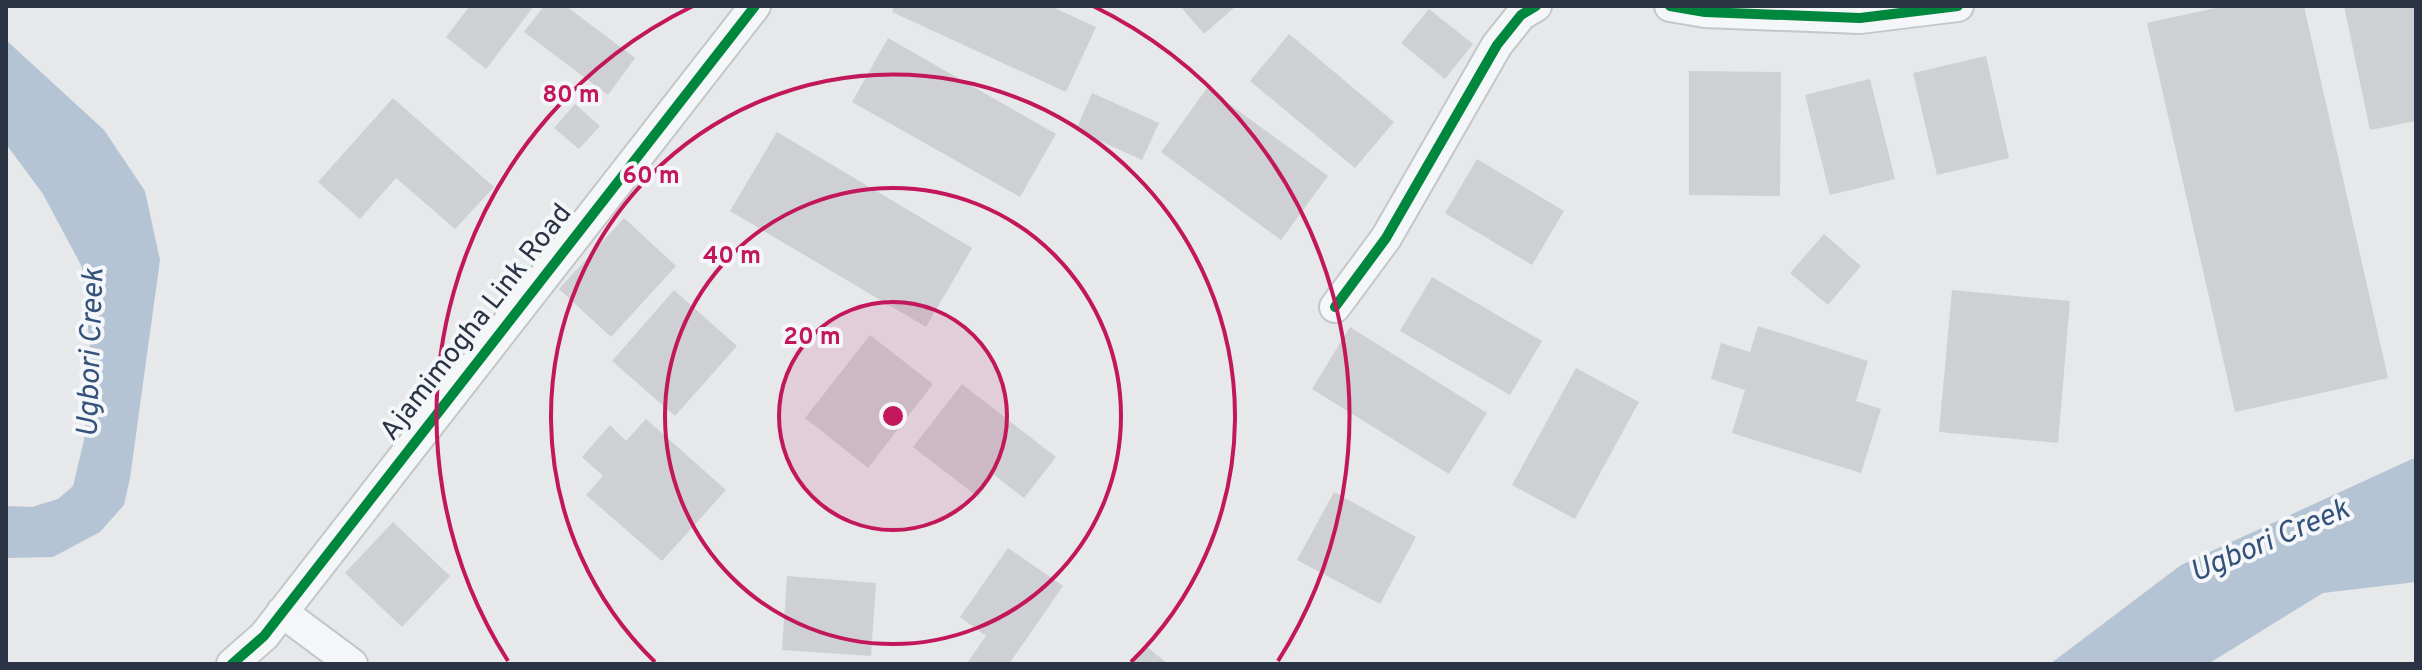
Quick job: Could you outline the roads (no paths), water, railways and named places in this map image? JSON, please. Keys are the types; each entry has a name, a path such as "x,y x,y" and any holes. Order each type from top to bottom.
{"street":[{"name":"Ajamimogha Link Road","path":"232,664 264,636 755,6"},
{"path":"1335,307 1386,238 1497,45 1521,15 1536,6"},
{"path":"1670,6 1705,12 1860,18 1958,6"},
{"path":"282,612 352,664"}],"water":[{"name":"Ugbori Creek","path":"6,40 104,130 145,191 160,260 124,505 100,532 53,557 6,558 6,506 32,507 58,499 73,486 84,440 90,349 82,267 43,194 6,144"},
{"name":"Ugbori Creek","path":"2416,459 2416,582 2323,593 2208,664 2050,664 2181,565"}]}
